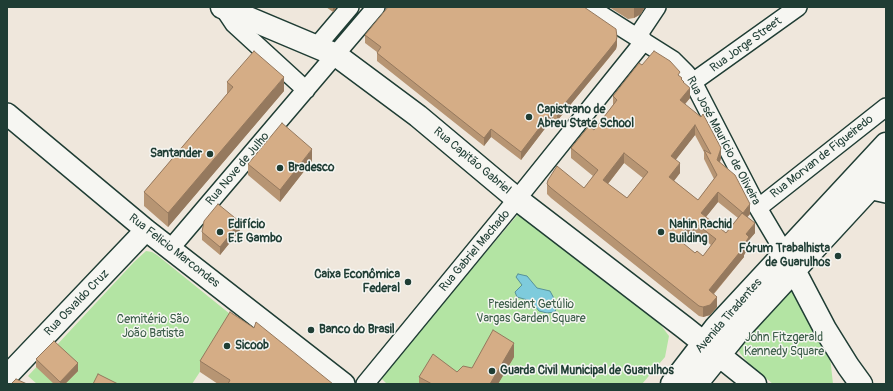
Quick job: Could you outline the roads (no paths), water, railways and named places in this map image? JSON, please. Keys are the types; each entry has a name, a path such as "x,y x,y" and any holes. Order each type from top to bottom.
{"main road":[{"name":"Rua Capitão Gabriel","path":"223,8 336,55 418,116 518,199 755,384"},
{"name":"Avenida Tiradentes","path":"672,384 712,349 741,328 789,261 886,144"},
{"name":"Avenida Tiradentes","path":"789,261 877,192 886,171"},
{"path":"789,261 825,329 861,384"},
{"name":"Avenida Tiradentes","path":"696,384 712,349"}],"street":[{"path":"316,47 350,7"},
{"name":"Rua Nove de Julho","path":"170,249 376,7"},
{"name":"Rua José Maurício de Oliveira","path":"589,7 673,60 686,73 693,82 758,208 789,261"},
{"name":"Rua Gabriel Machado","path":"365,384 518,199 641,39 657,7"},
{"name":"Rua Jorge Street","path":"693,82 798,7"},
{"path":"223,8 234,24 306,90"},
{"name":"Rua Morvan de Figueiredo","path":"758,208 886,107"},
{"name":"Rua Felicio Marcondes","path":"7,114 146,230 344,384"},
{"name":"Rua Osvaldo Cruz","path":"7,376 146,230"}],"water":[{"path":"518,274 527,276 537,288 550,291 557,304 555,312 547,313 539,311 531,301 517,297 515,292 522,285 516,277"}],"place":[{"name":"Capistrano de Abreu State School","path":"529,117"},
{"name":"Santander","path":"210,154"},
{"name":"Bradesco","path":"280,168"},
{"name":"Edifício E.E Gambo","path":"220,232"},
{"name":"Nahin Rachid Building","path":"661,232"},
{"name":"Fórum Trabalhista de Guarulhos","path":"838,256"},
{"name":"Caixa Econômica Federal","path":"408,282"},
{"name":"Banco do Brasil","path":"311,330"},
{"name":"Sicoob","path":"227,346"},
{"name":"Guarda Civil Municipal de Guarulhos","path":"492,371"}],"park label":[{"name":"President Getúlio Vargas Garden Square","path":"531,312"},
{"name":"Cemitério São João Batista","path":"153,327"},
{"name":"John Fitzgerald Kennedy Square","path":"784,345"}]}
